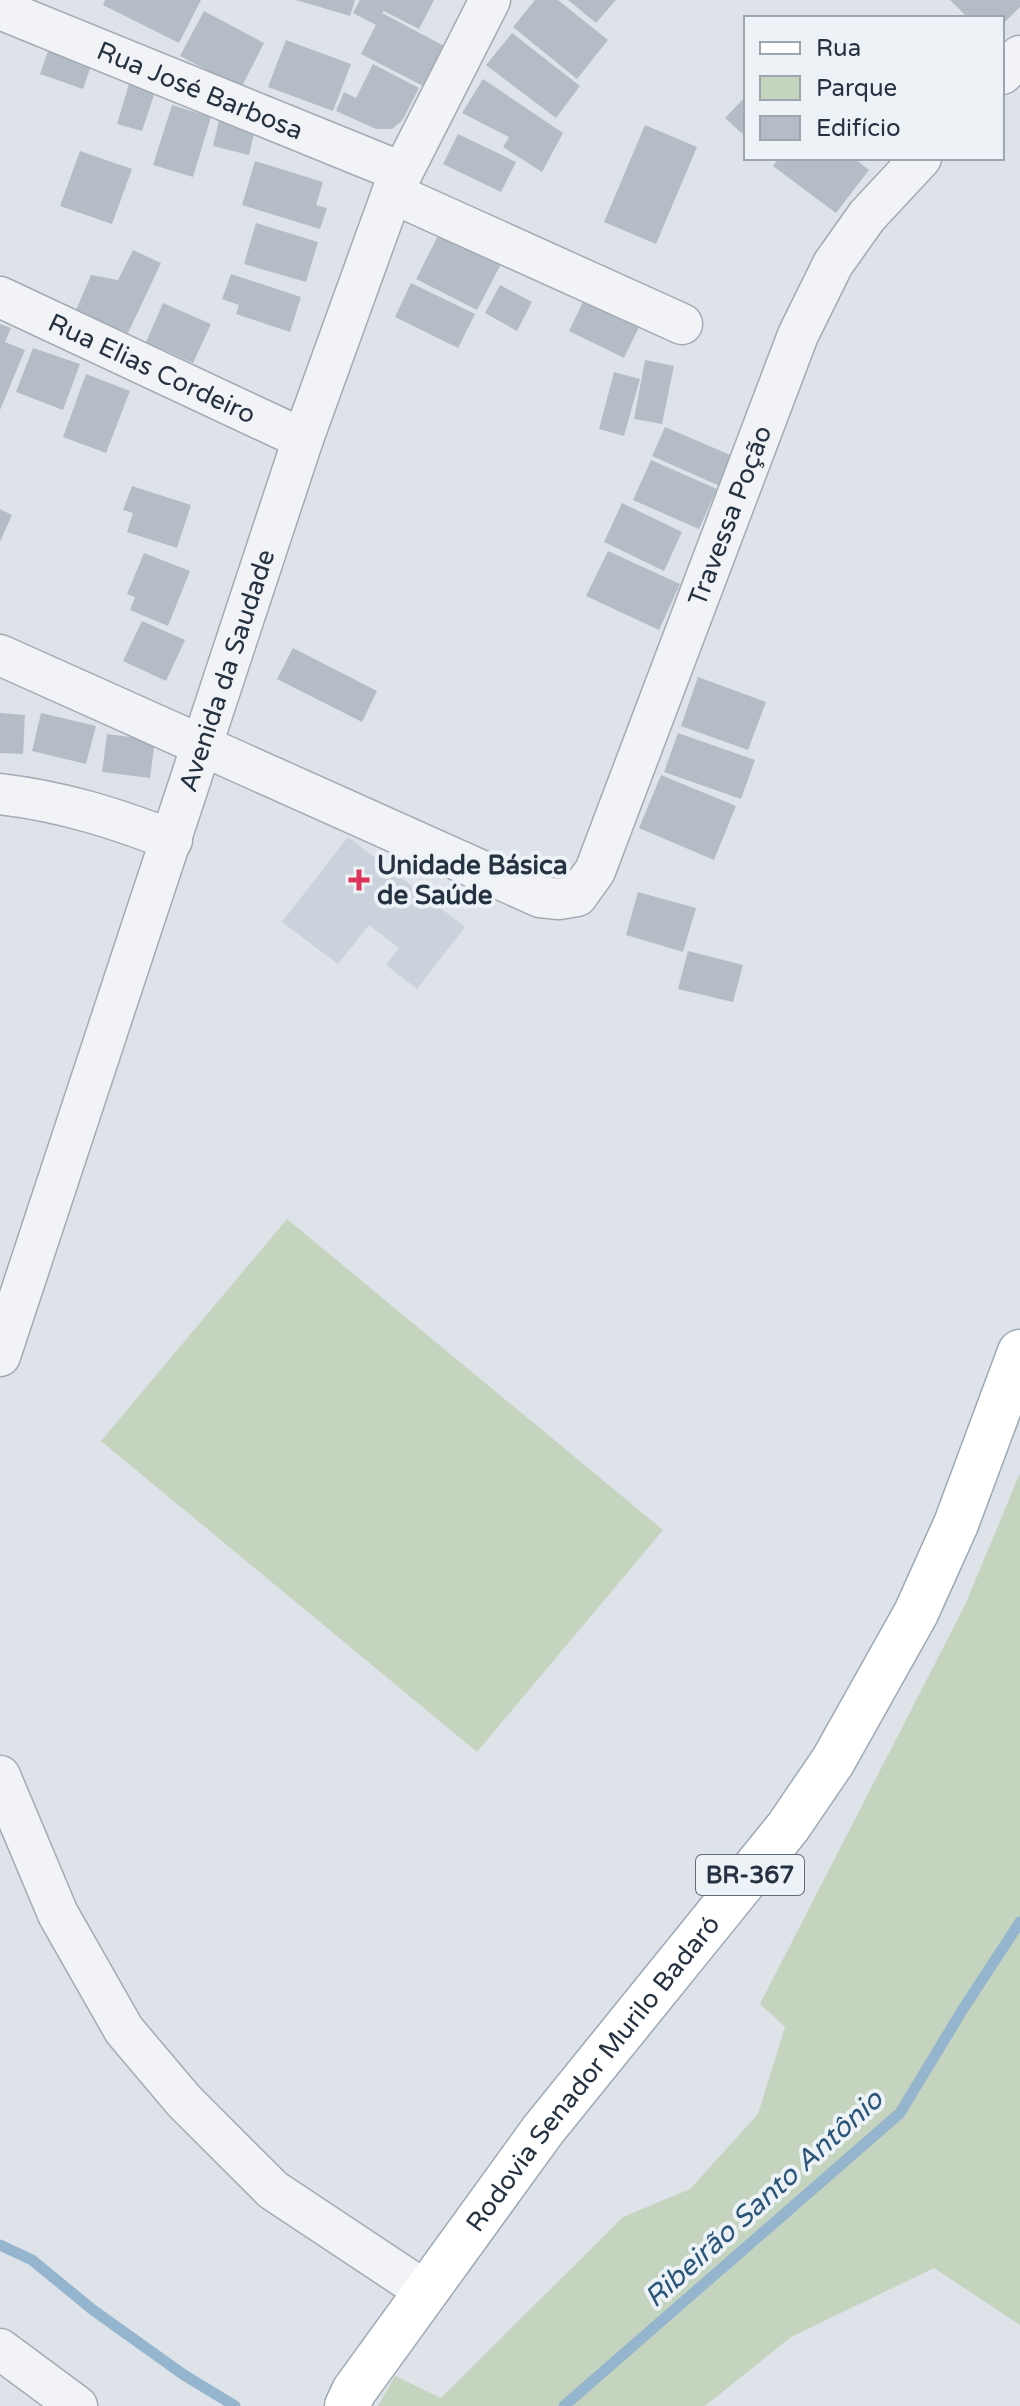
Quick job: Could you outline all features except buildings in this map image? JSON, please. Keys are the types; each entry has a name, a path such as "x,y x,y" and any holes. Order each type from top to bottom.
{"main road":[{"name":"Rodovia Senador Murilo Badaró","path":"347,2406 388,2343 543,2130 788,1827 833,1761 916,1613 966,1498 1020,1352"}],"street":[{"name":"Avenida da Saudade","path":"0,1356 303,439 397,183 484,2"},
{"name":"Rua José Barbosa","path":"0,9 397,183 682,324"},
{"path":"1004,72 1020,56"},
{"name":"Travessa Poção","path":"203,747 540,897 559,899 577,896 595,871 798,335 833,264 867,216 919,160"},
{"name":"Rua Elias Cordeiro","path":"0,297 303,439"},
{"path":"0,655 203,747"},
{"path":"0,794 47,800 107,816 172,840"},
{"path":"0,1776 58,1914 124,2030 184,2101 273,2190 425,2291"},
{"path":"0,2349 77,2406"}],"shaded area":[{"name":"Unidade Básica de Saúde","path":"348,837 465,927 417,989 386,965 399,948 369,925 338,964 282,922"}],"green space":[{"path":"287,1219 663,1530 477,1752 101,1441"},
{"path":"1020,1473 1020,2325 934,2268 791,2337 705,2406 378,2406 395,2376 441,2398 623,2217 690,2189 758,2114 785,2027 760,2004 965,1605"}],"waterway":[{"name":"Ribeirão Santo Antônio","path":"564,2406 900,2113 1020,1922"},
{"name":"Ribeirão Santo Antônio","path":"0,2245 32,2260 93,2310 184,2375 235,2406"}],"place":[{"name":"Unidade Básica de Saúde","path":"359,880"}]}
